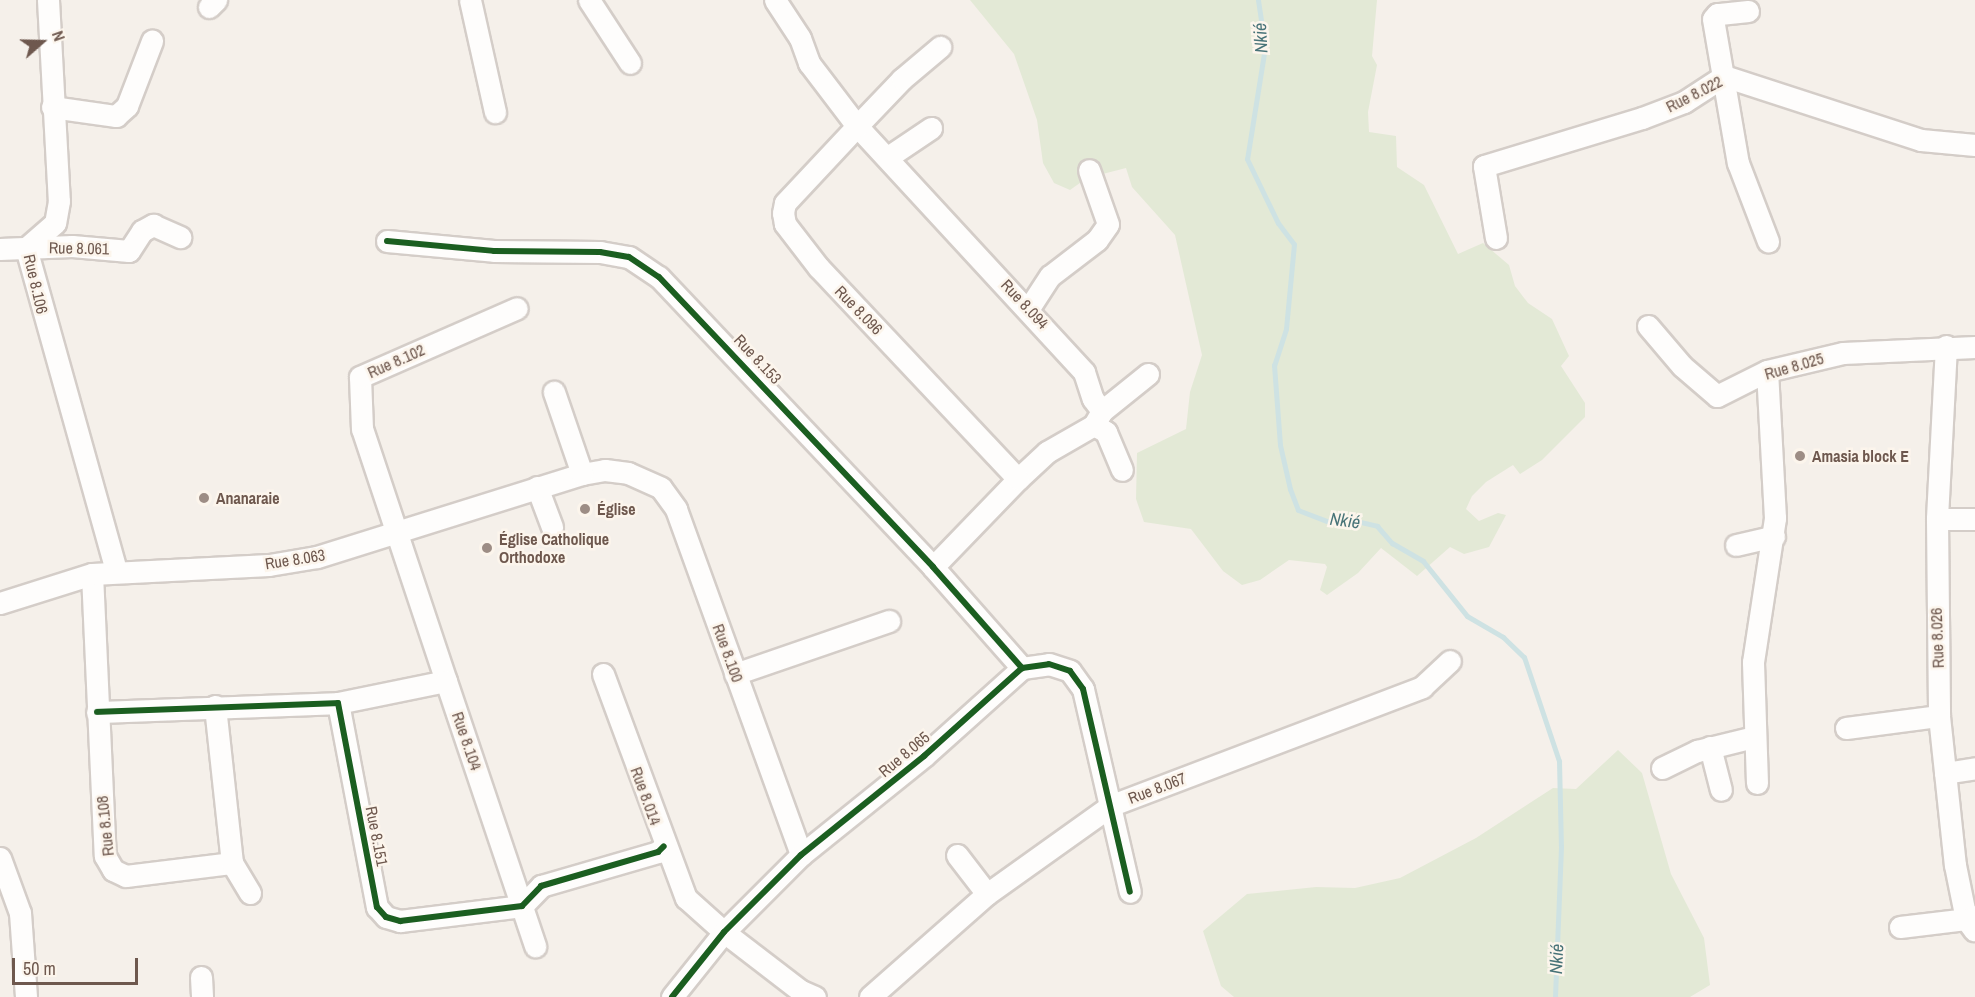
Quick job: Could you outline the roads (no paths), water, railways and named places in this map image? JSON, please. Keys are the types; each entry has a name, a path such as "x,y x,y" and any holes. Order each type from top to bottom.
{"street":[{"name":"Rue 8.106","path":"48,0 52,107 59,201 55,223 26,248 116,571"},
{"path":"470,0 495,112"},
{"path":"589,0 630,63"},
{"name":"Rue 8.094","path":"775,0 800,38 809,63 858,126 1075,357 1098,418 1122,470"},
{"path":"1748,11 1718,14 1713,19 1744,184 1768,241"},
{"path":"52,107 116,116 127,106 152,41"},
{"name":"Rue 8.096","path":"940,48 902,79 785,203 785,224 819,268 1018,479"},
{"name":"Rue 8.022","path":"1496,238 1483,172 1486,165 1642,118 1684,102 1724,76 1922,140 1975,145"},
{"path":"888,157 931,128"},
{"path":"1029,308 1050,276 1097,240 1108,224 1089,170"},
{"name":"Rue 8.061","path":"0,249 72,246 129,251 142,231 153,225 180,237"},
{"name":"Rue 8.153","path":"387,240 494,251 600,252 629,257 659,277 699,316 933,567 1022,668"},
{"name":"Rue 8.102","path":"396,536 362,429 360,377 517,308"},
{"name":"Rue 8.025","path":"1648,326 1713,395 1767,371 1843,353 1946,346 1975,347"},
{"name":"Rue 8.026","path":"1946,346 1937,519 1939,717 1945,773 1972,922"},
{"path":"1757,783 1754,737 1755,641 1774,536 1767,371"},
{"path":"933,567 1047,452 1098,418 1148,374"},
{"path":"554,392 582,474"},
{"name":"Rue 8.063","path":"0,603 92,574 269,565 317,557 396,536 537,487 582,474 605,470 628,473"},
{"name":"Rue 8.100","path":"628,473 661,488 676,509 801,855"},
{"path":"537,487 552,527"},
{"path":"1937,519 1975,519"},
{"name":"Rue 8.104","path":"396,536 535,946"},
{"path":"1736,545 1774,536"},
{"name":"Rue 8.108","path":"92,574 105,856 114,870 126,876 231,863"},
{"path":"735,674 889,621"},
{"name":"Rue 8.067","path":"870,997 987,894 1112,805 1412,692 1429,682 1450,661"},
{"path":"1022,668 1049,664 1070,671 1083,689 1112,805 1130,892"},
{"name":"Rue 8.065","path":"672,997 724,932 801,855 924,756 1022,668"},
{"name":"Rue 8.014","path":"603,674 664,846 686,898 724,932 801,991 815,997"},
{"path":"97,712 338,703 446,681"},
{"name":"Rue 8.151","path":"338,703 377,907 386,917 400,921 522,906"},
{"path":"215,706 231,863 250,893"},
{"path":"1846,728 1939,717"},
{"path":"1662,768 1710,747 1754,737"},
{"path":"1710,747 1721,790"},
{"path":"1945,773 1975,768"},
{"path":"522,906 541,886 658,852 664,846"},
{"path":"957,855 987,894"},
{"path":"0,858 20,913 26,997"},
{"path":"1900,927 1972,922"}],"waterway":[{"name":"Nkié","path":"1258,0 1265,47 1247,159 1278,223 1294,244 1286,329 1274,365 1280,445 1290,489 1298,510 1327,521 1352,520 1377,526 1392,543 1423,561 1467,616 1503,637 1524,657 1559,761 1561,847 1555,997"}],"place":[{"name":"Amasia block E","path":"1800,456"},
{"name":"Ananaraie","path":"204,498"},
{"name":"Église","path":"585,509"},
{"name":"Église Catholique Orthodoxe","path":"487,548"}]}
